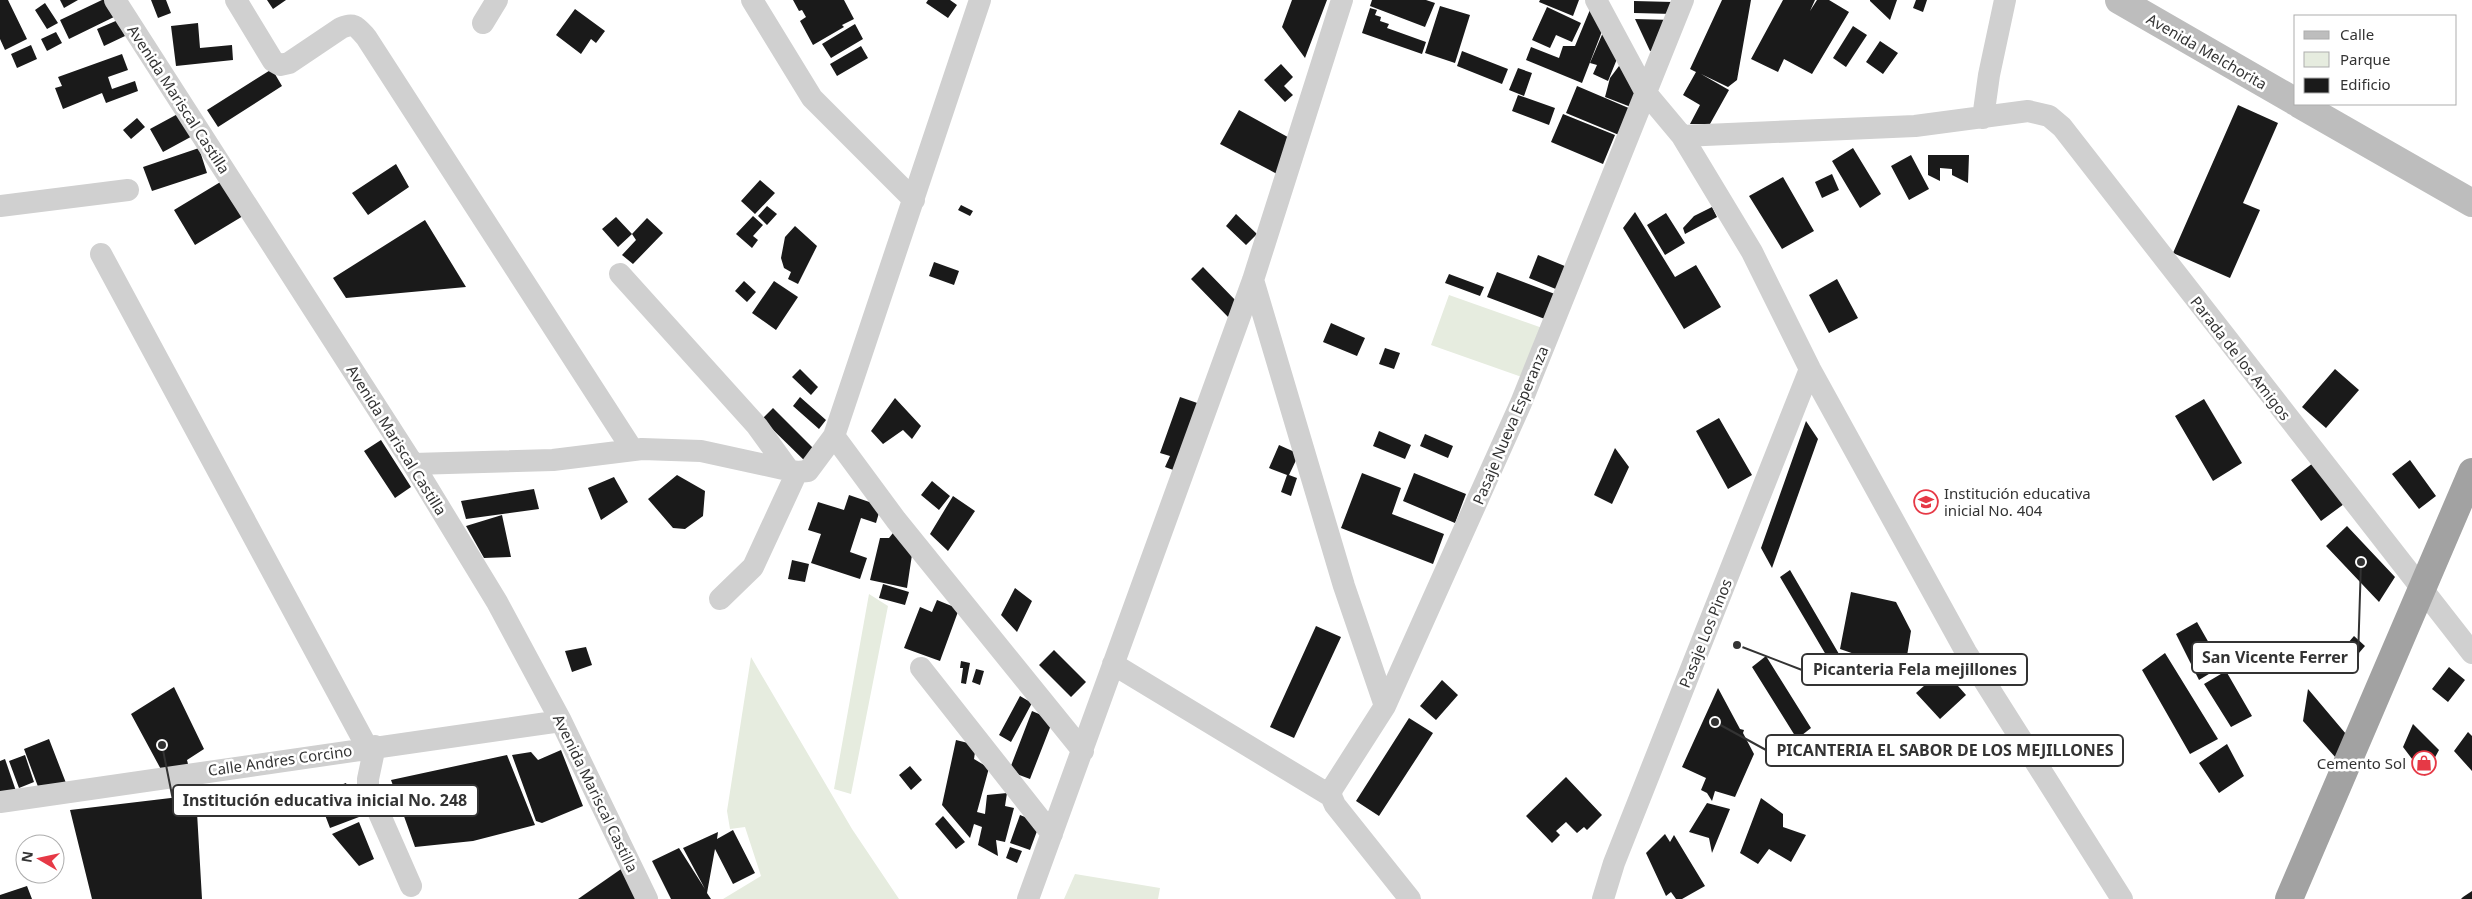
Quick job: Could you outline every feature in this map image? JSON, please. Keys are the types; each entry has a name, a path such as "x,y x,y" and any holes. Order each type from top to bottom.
{"highway":[{"path":"2289,899 2421,587 2472,472"}],"main road":[{"name":"Avenida Melchorita","path":"2119,0 2294,101"},
{"path":"2301,105 2472,204"}],"street":[{"name":"Avenida Mariscal Castilla","path":"115,0 413,464 497,602 561,721 647,899"},
{"path":"236,0 273,61 280,65 289,63 340,28 349,24 356,26 366,37 632,450"},
{"path":"483,23 497,0"},
{"path":"752,0 812,98 914,200"},
{"path":"413,464 553,460 632,450 701,451 792,470 808,471 834,436 980,0"},
{"path":"1028,899 1253,280 1342,0"},
{"path":"1596,0 1646,94 1682,136 1752,252 1810,369 1966,652 2122,899"},
{"name":"Pasaje Nueva Esperanza","path":"1331,796 1332,789 1386,706 1521,403 1683,0"},
{"path":"1682,136 1915,126 1983,118 1988,75 2005,0"},
{"name":"Parada de los Amigos","path":"1983,118 2028,111 2048,116 2062,127 2332,476 2472,653"},
{"path":"0,206 128,190"},
{"path":"101,254 371,747 368,788 411,886"},
{"path":"620,274 757,426 792,470"},
{"path":"1253,280 1344,586 1386,706"},
{"name":"Pasaje Los Pinos","path":"1603,899 1614,863 1810,369"},
{"path":"834,436 896,520 1083,751"},
{"path":"720,599 753,567 792,470"},
{"path":"1113,664 1331,796 1335,804 1407,897"},
{"path":"921,668 1052,834"},
{"name":"Calle Andres Corcino","path":"0,802 561,721"}],"green space":[{"path":"1449,295 1548,330 1530,380 1431,345"},
{"path":"869,594 888,606 851,794 834,789"},
{"path":"751,657 852,829 899,899 723,899 761,876 745,827 730,829 727,811"},
{"path":"1075,874 1160,888 1158,899 1064,899"}],"building":[{"path":"0,0 8,0 27,39 5,50 0,39"},
{"path":"60,0 78,0 64,8"},
{"path":"102,0 108,0 116,16 69,39 60,20"},
{"path":"151,0 166,0 171,13 158,18"},
{"path":"267,0 286,0 273,9"},
{"path":"793,0 844,0 854,19 813,45 800,21 806,17 802,10 799,11"},
{"path":"928,0 950,0 957,5 948,18 926,3"},
{"path":"1292,0 1327,0 1305,58 1282,27"},
{"path":"1372,0 1426,0 1435,3 1425,27 1370,6"},
{"path":"1540,0 1579,0 1573,16 1539,2"},
{"path":"1594,0 1606,21 1582,83 1526,60 1531,47 1559,58 1563,46 1575,46"},
{"path":"1722,0 1751,0 1737,80 1728,87 1701,74 1729,90 1710,124 1690,124 1700,105 1683,95 1696,72 1690,69"},
{"path":"1783,0 1815,0 1810,11 1817,0 1829,0 1849,12 1812,74 1784,59 1778,72 1751,59"},
{"path":"1897,0 1890,20 1870,1"},
{"path":"1916,0 1927,0 1923,12 1913,8"},
{"path":"1634,1 1673,2 1673,14 1634,13"},
{"path":"45,3 58,23 47,29 35,10"},
{"path":"1440,6 1470,15 1455,63 1425,53"},
{"path":"1547,7 1581,23 1572,42 1556,35 1550,48 1532,40"},
{"path":"1370,8 1377,10 1375,15 1381,17 1380,21 1389,24 1387,28 1426,42 1422,54 1362,33"},
{"path":"575,9 605,31 596,43 591,39 581,54 556,35"},
{"path":"1635,19 1673,20 1663,50 1650,51"},
{"path":"118,20 125,36 104,46 97,29"},
{"path":"198,23 200,48 232,45 233,60 176,66 171,26"},
{"path":"855,24 863,39 831,58 822,44"},
{"path":"1853,26 1867,35 1846,67 1833,58"},
{"path":"1604,30 1619,54 1608,81 1593,74 1597,65 1590,63"},
{"path":"56,32 62,43 47,51 41,39"},
{"path":"1880,41 1898,53 1883,74 1866,62"},
{"path":"31,45 37,59 17,68 11,54"},
{"path":"861,46 868,58 837,76 830,64"},
{"path":"1462,51 1508,69 1502,84 1457,66"},
{"path":"122,54 128,70 108,77 112,89 135,81 138,91 106,103 102,93 63,109 55,88 62,86 58,77"},
{"path":"1622,62 1643,100 1636,109 1605,97 1610,78"},
{"path":"1281,64 1293,77 1284,86 1293,95 1285,102 1264,80"},
{"path":"1518,68 1532,73 1524,96 1509,90"},
{"path":"272,69 282,86 218,127 207,110"},
{"path":"1577,86 1631,109 1619,135 1566,113"},
{"path":"1518,95 1555,108 1549,125 1512,111"},
{"path":"2238,105 2278,123 2243,203 2260,210 2230,278 2173,253"},
{"path":"185,110 198,133 163,152 150,129"},
{"path":"1239,110 1295,141 1277,174 1220,144"},
{"path":"1563,114 1615,135 1603,164 1551,142"},
{"path":"137,118 145,127 131,139 123,130"},
{"path":"199,148 207,173 152,191 143,167"},
{"path":"1853,148 1881,194 1860,208 1832,161"},
{"path":"1911,155 1929,189 1909,200 1891,166"},
{"path":"1928,155 1969,155 1968,183 1952,175 1952,169 1940,168 1940,181 1928,175"},
{"path":"396,164 409,187 368,215 352,193"},
{"path":"1832,174 1839,190 1822,198 1815,182"},
{"path":"1783,177 1814,231 1782,249 1749,196"},
{"path":"760,180 775,193 755,214 741,201"},
{"path":"222,181 243,216 195,245 174,210"},
{"path":"961,205 973,211 970,216 958,210"},
{"path":"767,206 777,214 767,225 758,216"},
{"path":"1712,207 1717,217 1685,234 1683,228 1694,216"},
{"path":"1635,212 1675,277 1696,265 1721,307 1684,329 1623,228"},
{"path":"1666,213 1685,243 1665,255 1647,225"},
{"path":"1236,214 1257,234 1246,245 1226,226"},
{"path":"753,216 763,225 753,236 758,240 752,248 736,234"},
{"path":"616,217 632,234 618,247 602,229"},
{"path":"647,218 663,233 633,264 622,255 636,240 632,234"},
{"path":"425,220 466,287 346,298 333,278"},
{"path":"795,226 817,246 798,284 788,279 791,272 784,268 781,258 785,237"},
{"path":"1538,255 1572,269 1563,292 1529,278"},
{"path":"934,262 959,271 954,285 929,276"},
{"path":"1203,267 1239,304 1230,319 1191,279"},
{"path":"1497,272 1560,296 1550,321 1487,297"},
{"path":"1449,274 1484,287 1480,296 1445,283"},
{"path":"1837,279 1858,318 1829,333 1809,295"},
{"path":"744,281 756,292 747,302 735,291"},
{"path":"774,281 798,297 776,330 752,313"},
{"path":"1331,323 1365,338 1357,356 1323,342"},
{"path":"1385,348 1400,353 1394,369 1379,364"},
{"path":"800,369 818,387 811,395 792,377"},
{"path":"2335,369 2359,390 2326,428 2302,407"},
{"path":"800,397 826,420 819,429 793,406"},
{"path":"1180,397 1203,405 1179,472 1165,467 1170,456 1160,453"},
{"path":"895,398 921,426 912,439 903,430 883,444 871,431"},
{"path":"2204,399 2242,463 2213,481 2175,416"},
{"path":"773,408 820,455 810,466 762,419"},
{"path":"1719,418 1752,475 1728,489 1696,431"},
{"path":"1806,421 1818,439 1772,568 1761,548"},
{"path":"1379,431 1411,445 1405,459 1373,446"},
{"path":"1425,434 1453,446 1448,458 1420,446"},
{"path":"381,440 411,487 395,498 364,451"},
{"path":"1279,445 1299,454 1289,475 1297,478 1291,496 1281,492 1287,475 1269,468"},
{"path":"1615,448 1629,467 1612,504 1594,495"},
{"path":"2410,460 2436,496 2419,509 2392,474"},
{"path":"2313,463 2344,504 2321,521 2291,480"},
{"path":"1362,473 1401,488 1392,514 1444,534 1433,564 1341,528"},
{"path":"1414,473 1466,494 1455,523 1403,501"},
{"path":"677,475 705,491 703,516 685,529 673,528 648,499"},
{"path":"614,477 628,502 601,520 588,488"},
{"path":"932,481 950,496 939,510 921,495"},
{"path":"534,489 539,509 466,519 461,501"},
{"path":"849,495 881,506 876,523 861,518 850,552 867,558 860,579 811,563 821,534 808,530 818,502 844,510"},
{"path":"953,496 975,511 948,551 930,534"},
{"path":"502,515 511,557 484,558 466,526"},
{"path":"2347,526 2395,577 2379,602 2326,546"},
{"path":"893,533 913,548 907,588 870,580 880,538 889,538"},
{"path":"792,560 809,564 805,582 788,579"},
{"path":"1790,570 1839,654 1829,660 1780,577"},
{"path":"883,584 909,592 905,605 879,598"},
{"path":"1015,588 1032,601 1017,632 1001,615"},
{"path":"1851,592 1896,602 1911,631 1907,656 1879,672 1867,667 1869,659 1840,649"},
{"path":"937,600 959,609 940,661 904,648 920,607 932,612"},
{"path":"2197,622 2222,666 2199,680 2176,634"},
{"path":"1316,626 1341,637 1294,738 1270,727"},
{"path":"2354,636 2365,646 2352,661 2341,651"},
{"path":"586,647 592,665 572,672 565,651"},
{"path":"1054,650 1086,682 1071,697 1039,665"},
{"path":"2165,653 2218,739 2190,754 2142,670"},
{"path":"1766,656 1811,728 1797,739 1752,667"},
{"path":"961,661 970,663 966,684 961,683 963,668 960,668"},
{"path":"2449,667 2465,680 2448,702 2432,689"},
{"path":"976,669 984,671 980,685 972,682"},
{"path":"1943,669 1966,695 1940,719 1916,693"},
{"path":"2226,671 2252,716 2231,727 2204,684"},
{"path":"1442,680 1458,695 1436,720 1420,706"},
{"path":"174,687 204,749 187,760 190,772 164,775 131,714"},
{"path":"1718,688 1740,729 1744,730 1743,733 1754,754 1735,797 1715,791 1712,801 1707,793 1701,790 1706,778 1682,767"},
{"path":"2308,689 2346,734 2336,758 2303,721"},
{"path":"1020,696 1032,703 1011,742 999,735"},
{"path":"1032,711 1053,720 1030,779 1009,771"},
{"path":"1409,718 1433,733 1379,816 1356,801"},
{"name":"Cemento Sol","path":"2413,724 2439,750 2425,776 2403,747"},
{"path":"2468,732 2472,736 2472,771 2454,751"},
{"path":"49,739 66,783 40,792 24,749"},
{"path":"956,740 976,745 974,759 989,768 977,812 985,814 987,795 1007,793 1005,806 1014,808 1005,842 996,840 998,856 978,845 982,827 974,824 970,838 942,805"},
{"path":"2227,744 2244,776 2219,793 2199,763"},
{"path":"561,750 583,806 542,823 536,821 512,755 531,752 538,760"},
{"path":"25,755 34,782 19,788 9,761"},
{"path":"507,755 535,825 473,841 415,847 391,780"},
{"path":"5,759 16,791 0,796 0,761"},
{"path":"910,766 922,780 911,790 899,775"},
{"path":"1566,777 1602,815 1587,830 1584,827 1577,833 1566,822 1556,831 1560,835 1552,843 1526,816"},
{"path":"346,783 359,817 330,828 317,794"},
{"path":"196,795 202,899 92,899 70,810"},
{"path":"1761,798 1783,814 1783,827 1806,835 1791,862 1769,849 1758,864 1740,853"},
{"path":"1707,803 1730,809 1712,853 1709,838 1689,832"},
{"path":"1020,815 1040,823 1030,850 1010,843"},
{"path":"943,816 965,842 956,849 935,824"},
{"path":"359,822 374,859 359,866 332,834"},
{"path":"733,830 755,873 733,884 715,849 707,893 711,899 671,899 652,861 679,848 705,889 683,848 718,832 717,839"},
{"path":"1665,834 1670,842 1674,835 1705,886 1682,899 1676,899 1671,892 1666,896 1646,853"},
{"path":"1010,847 1022,851 1017,863 1006,858"},
{"path":"624,867 636,899 578,899"},
{"path":"27,886 32,899 0,899 0,895"},
{"path":"2472,891 2472,899 2461,899 2463,897"}],"place":[{"name":"Institución educativa inicial No. 404","path":"1926,502"},
{"name":"San Vicente Ferrer","path":"2361,562"},
{"name":"Picanteria Fela mejillones","path":"1737,645"},
{"name":"PICANTERIA EL SABOR DE LOS MEJILLONES","path":"1715,722"},
{"name":"Institución educativa inicial No. 248","path":"162,745"},
{"name":"Cemento Sol","path":"2424,763"}]}
